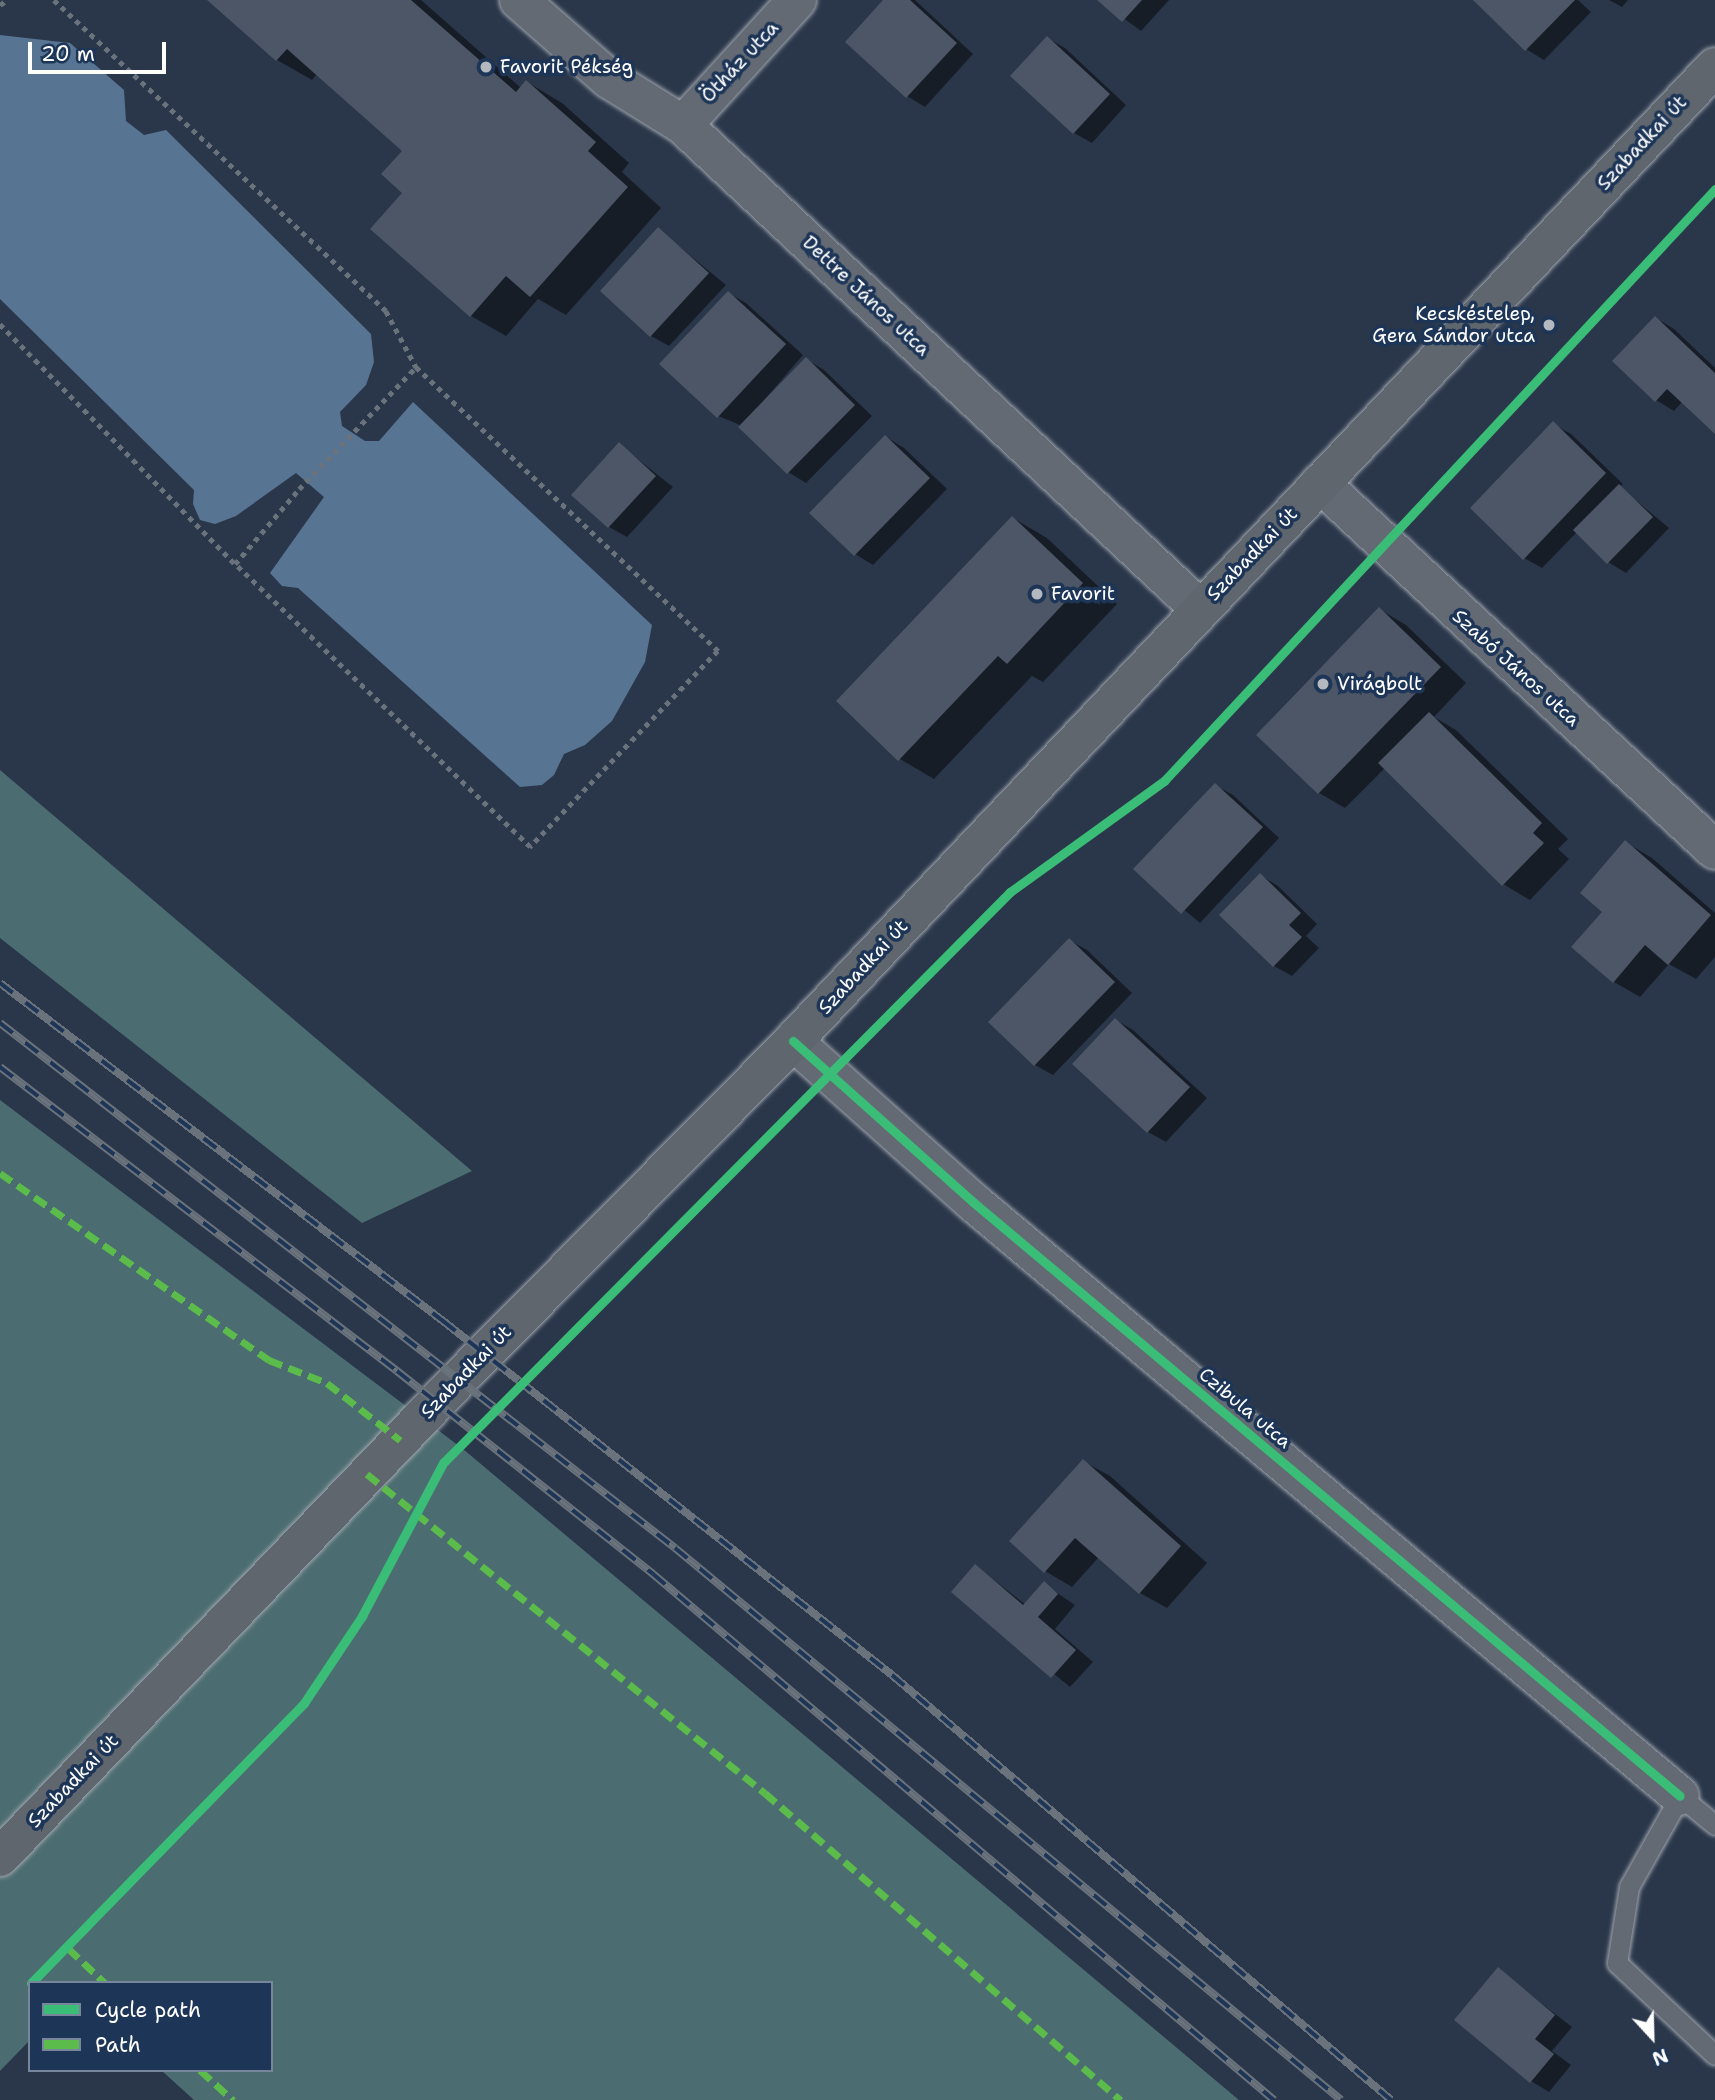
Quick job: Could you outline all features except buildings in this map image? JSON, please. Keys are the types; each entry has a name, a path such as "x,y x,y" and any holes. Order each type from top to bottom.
{"main road":[{"name":"Szabadkai út","path":"0,1857 467,1371 793,1041 1715,67"}],"street":[{"name":"Dettre János utca","path":"519,0 609,79 682,125 1200,609"},
{"name":"Ötház utca","path":"682,125 797,0"},
{"name":"Szabó János utca","path":"1320,483 1715,850"},
{"name":"Czibula utca","path":"793,1041 984,1211 1680,1796"}],"lane":[{"name":"Czibula utca","path":"1680,1796 1715,1825"},
{"path":"1680,1796 1629,1887 1617,1963 1715,2055"}],"path":[{"path":"0,5 7,0"},
{"path":"0,324 235,564 530,847 718,651 416,367 386,311 54,0"},
{"path":"235,564 299,489 416,367"}],"green space":[{"path":"0,770 472,1171 362,1223 0,938"},
{"path":"0,1100 463,1449 1239,2100 194,2100 163,2072 273,2072 273,1981 28,1981 28,2042 0,2071"}],"water":[{"path":"0,35 70,43 124,90 126,121 144,135 166,130 371,334 374,362 366,385 340,412 342,426 365,441 379,441 413,402 652,625 645,662 612,721 585,745 564,754 554,775 542,785 520,787 298,588 282,586 270,573 324,497 296,473 236,516 215,524 200,520 193,504 194,490 0,299"}],"railway":[{"path":"0,983 443,1321 892,1675 1391,2100"},
{"path":"0,1023 675,1548 1341,2100"},
{"path":"0,1067 397,1371 653,1574 1274,2100"}],"marked path":[{"path":"0,1173 269,1360 327,1383 400,1440"},
{"path":"367,1474 765,1793 1121,2100"},
{"path":"68,1948 103,1981"},
{"path":"202,2072 233,2100"}],"cycle path":[{"path":"33,1981 304,1703 362,1616 443,1463 1010,892 1164,781 1715,189"},
{"path":"793,1041 973,1202 1680,1796"}],"place":[{"name":"Favorit Pékség","path":"486,67"},
{"name":"Kecskéstelep, Gera Sándor utca","path":"1549,325"},
{"name":"Favorit","path":"1037,594"},
{"name":"Virágbolt","path":"1323,684"}]}
